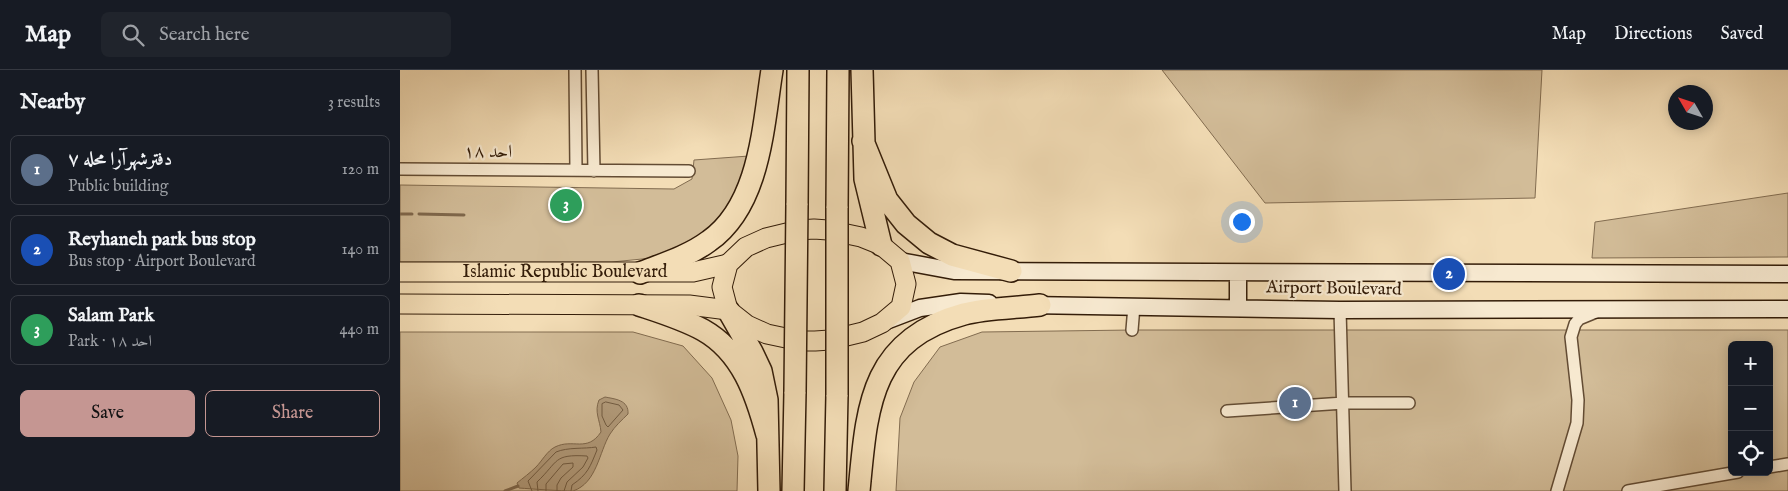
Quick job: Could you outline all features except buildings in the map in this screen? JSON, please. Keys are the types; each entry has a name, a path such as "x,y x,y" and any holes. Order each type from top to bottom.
{"highway":[{"path":"640,273 686,254 709,241 729,223 743,200 753,176 772,70"},
{"path":"793,491 798,70"},
{"path":"835,491 838,70"},
{"path":"862,70 864,179 881,245"},
{"path":"863,141 887,200 906,224 929,243 952,255 1011,271"},
{"path":"639,305 679,319 704,331 727,348 745,373 757,400 767,435"},
{"path":"858,491 864,430 874,390 887,364 909,340 934,324 966,314 1040,305"},
{"path":"728,310 761,371 767,400 769,491"}],"main road":[{"path":"814,229 844,232 862,237 881,245 900,261 906,284 901,307 882,323 863,332 830,340 800,341 767,334 747,325 728,310 722,287 728,264 746,247 799,230 814,229"},
{"name":"Airport Boulevard","path":"900,261 954,271 1238,274 1788,274"},
{"name":"Islamic Republic Boulevard","path":"400,272 693,272 728,264"},
{"path":"1238,274 1238,308"},
{"name":"Airport Boulevard","path":"882,323 920,308 961,302 1340,310 1788,308"},
{"name":"Islamic Republic Boulevard","path":"400,304 639,305 689,306 728,310"}],"street":[{"path":"575,70 576,170"},
{"path":"592,70 594,171"},
{"name":"احد ۱۸","path":"400,169 689,171"},
{"path":"1132,330 1134,306"},
{"path":"1340,310 1345,491"},
{"path":"1557,491 1577,423 1578,400 1571,336 1579,319 1601,310"},
{"path":"1227,411 1344,403 1409,403"},
{"path":"1773,466 1788,464"},
{"path":"1628,491 1728,474"}],"shaded area":[{"path":"1162,70 1542,70 1535,198 1265,203"},
{"path":"749,156 741,192 723,218 697,240 662,257 612,262 400,262 400,185 674,189 692,179 694,160"},
{"path":"1788,193 1788,257 1592,258 1595,222"},
{"path":"1132,330 1788,330 1788,491 896,491 900,418 914,382 940,347 982,332"},
{"path":"400,332 633,332 683,346 712,378 731,420 738,456 737,491 400,491"}],"water":[{"path":"605,397 624,403 628,409 628,414 610,434 587,481 573,491 519,488 517,483 555,447 568,444 585,444 596,438 601,432 597,412 598,404 599,400"}],"waterway":[{"path":"400,214 412,214"},
{"path":"419,214 464,215"},
{"path":"505,491 518,486"}],"place":[{"name":"Salam Park","path":"566,205"},
{"name":"Reyhaneh park bus stop","path":"1449,274"},
{"name":"دفترشهرآرا محله ۷","path":"1295,403"}]}
